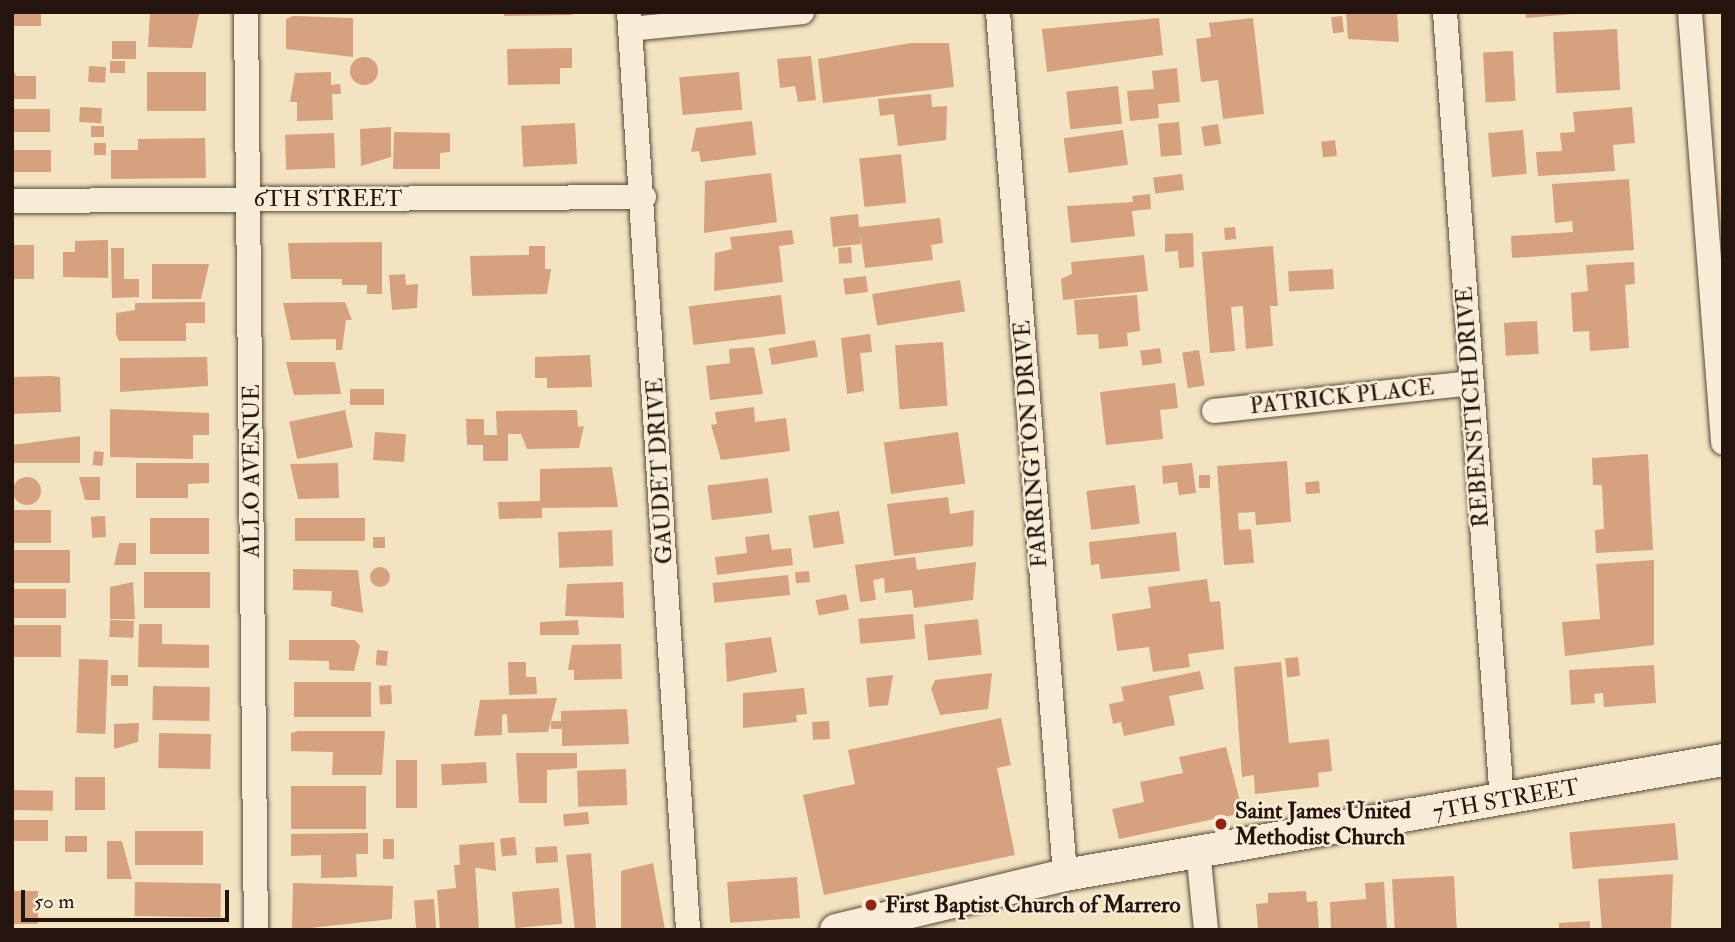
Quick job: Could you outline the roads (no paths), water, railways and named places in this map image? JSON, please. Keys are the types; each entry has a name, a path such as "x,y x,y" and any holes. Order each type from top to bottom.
{"street":[{"name":"ALLO AVENUE","path":"246,12 256,930"},
{"path":"629,21 802,12"},
{"name":"FARRINGTON DRIVE","path":"998,12 1065,875"},
{"name":"REBENSTICH DRIVE","path":"1445,12 1502,801"},
{"path":"1690,12 1723,443"},
{"name":"GAUDET DRIVE","path":"629,21 644,197 688,930"},
{"name":"6TH STREET","path":"12,201 644,197"},
{"name":"PATRICK PLACE","path":"1214,411 1471,383"},
{"name":"7TH STREET","path":"836,930 1065,875 1198,850 1502,801 1723,760"},
{"path":"1198,850 1206,930"}],"place":[{"name":"Saint James United Methodist Church","path":"1221,824"},
{"name":"First Baptist Church of Marrero","path":"871,905"}]}
